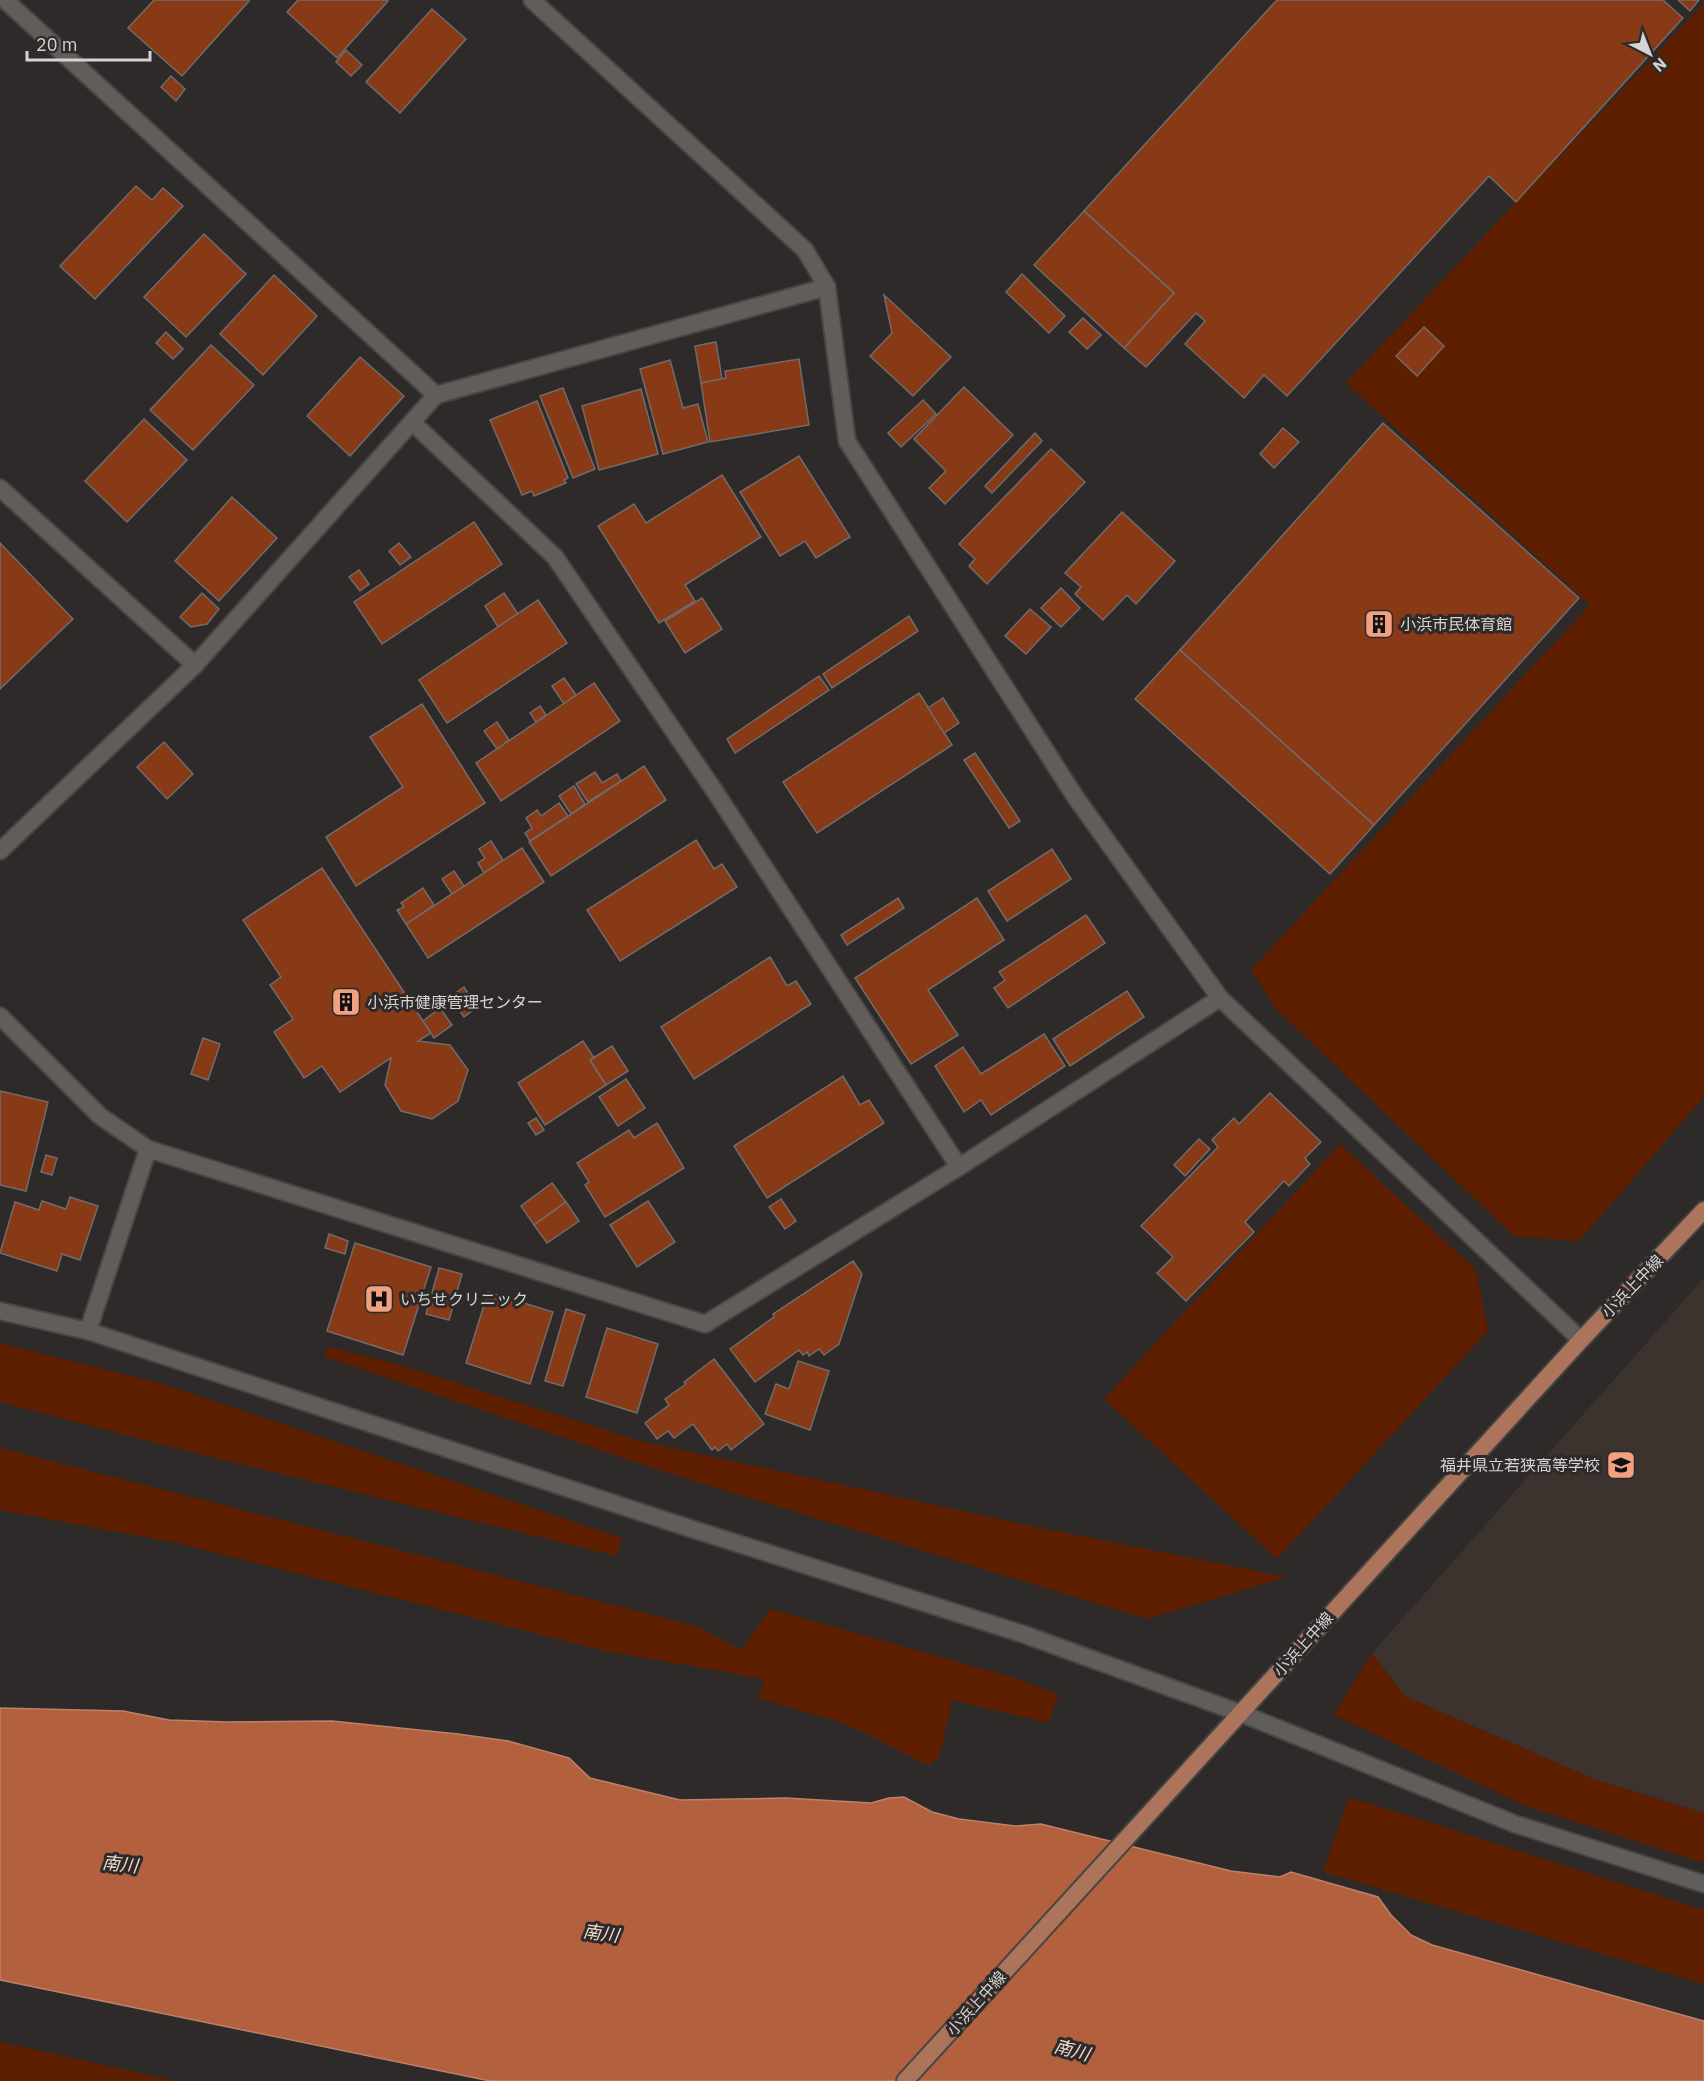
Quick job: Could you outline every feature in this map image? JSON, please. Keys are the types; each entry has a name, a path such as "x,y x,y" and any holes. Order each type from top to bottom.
{"main road":[{"name":"小浜上中線","path":"905,2081 1581,1340 1704,1210"}],"street":[{"path":"5,0 436,395"},
{"path":"532,0 806,250 827,287 847,441 1076,798 1220,998 1581,1340"},
{"path":"0,851 195,664 436,395 827,287"},
{"path":"412,422 555,557 716,793 959,1167"},
{"path":"0,488 195,664"},
{"path":"0,1016 100,1116 148,1149 705,1324 959,1167 1220,998"},
{"path":"88,1331 148,1149"},
{"path":"0,1311 88,1331 695,1530 1023,1634 1240,1713 1515,1824 1704,1884"}],"shaded area":[{"path":"1704,3 1704,1097 1579,1241 1514,1236 1276,1009 1251,970 1590,605 1346,383"},
{"path":"1340,1144 1476,1270 1488,1331 1277,1559 1104,1399"},
{"name":"福井県立若狭高等学校","path":"1704,1278 1704,1813 1594,1779 1405,1696 1372,1653"},
{"path":"0,1343 159,1383 622,1538 617,1556 179,1449 0,1402"},
{"path":"329,1347 400,1365 640,1441 1036,1527 1287,1577 1147,1619 655,1469 323,1356"},
{"path":"0,1448 696,1626 741,1650 770,1609 1015,1678 1059,1695 1048,1723 952,1700 940,1755 929,1766 837,1721 758,1698 764,1680 601,1650 177,1543 0,1510"},
{"path":"1372,1653 1405,1696 1594,1779 1704,1813 1704,1863 1526,1806 1334,1715"},
{"path":"1349,1797 1704,1910 1704,1984 1323,1872"},
{"path":"0,2042 176,2081 0,2081"}],"water":[{"name":"南川","path":"0,1708 123,1711 169,1720 332,1721 458,1734 508,1741 569,1758 590,1778 680,1800 786,1798 871,1803 904,1797 932,1812 959,1819 1015,1826 1041,1824 1231,1871 1280,1877 1291,1872 1378,1897 1391,1915 1411,1935 1432,1945 1704,2021 1704,2081 490,2081 0,1980"}],"building":[{"path":"154,0 249,1 182,76 128,28"},
{"path":"298,0 388,1 337,58 287,12"},
{"path":"1277,0 1663,0 1683,18 1516,202 1489,176 1287,396 1264,375 1244,398 1185,344 1205,321 1196,313 1146,367 1124,348 1174,293 1084,211"},
{"path":"1678,0 1699,0 1690,11"},
{"path":"432,9 466,39 400,113 366,82"},
{"path":"346,50 362,65 351,76 336,62"},
{"path":"171,76 185,89 176,101 161,87"},
{"path":"136,186 152,200 163,188 183,206 95,299 60,266"},
{"path":"1084,211 1174,293 1124,348 1034,265"},
{"path":"204,234 246,274 186,337 144,297"},
{"path":"1022,274 1065,316 1049,333 1006,292"},
{"path":"274,275 317,316 263,375 220,334"},
{"path":"884,295 951,357 913,396 870,356 892,333"},
{"path":"1083,318 1101,335 1087,349 1069,332"},
{"path":"1424,327 1444,346 1417,376 1396,356"},
{"path":"166,332 183,349 173,359 156,343"},
{"path":"716,342 722,379 701,383 695,346"},
{"path":"211,345 254,385 193,450 150,410"},
{"path":"360,357 404,396 350,456 307,416"},
{"path":"799,359 809,425 710,442 701,383 726,378 725,371"},
{"path":"670,360 683,408 698,404 708,442 663,454 640,369"},
{"path":"964,387 1013,435 945,504 929,488 946,471 914,439"},
{"path":"563,388 595,469 573,478 540,396"},
{"path":"641,389 658,454 599,470 582,406"},
{"path":"923,400 936,414 901,447 888,433"},
{"path":"537,401 568,478 564,480 566,483 534,496 532,491 522,495 490,420"},
{"path":"144,419 187,460 127,522 85,481"},
{"name":"小浜市民体育館","path":"1383,423 1579,598 1374,825 1180,650"},
{"path":"1283,428 1299,442 1274,468 1260,454"},
{"path":"1035,433 1042,441 992,493 985,486"},
{"path":"1051,449 1085,482 987,584 969,566 975,559 959,544"},
{"path":"799,456 850,537 816,558 805,541 780,556 740,492"},
{"path":"722,475 761,537 685,585 695,601 659,623 598,526 634,504 646,523"},
{"path":"232,497 277,538 219,601 175,561"},
{"path":"1122,512 1175,561 1136,604 1127,595 1103,620 1075,594 1081,587 1065,573"},
{"path":"474,522 502,564 382,644 354,602"},
{"path":"0,543 73,619 0,689"},
{"path":"399,543 411,557 400,565 389,551"},
{"path":"359,570 369,584 360,591 349,577"},
{"path":"1061,588 1080,608 1061,627 1041,608"},
{"path":"202,593 219,609 207,624 191,627 180,617"},
{"path":"504,593 518,614 498,627 485,606"},
{"path":"702,598 722,629 685,653 665,621"},
{"path":"538,600 567,643 447,723 419,680"},
{"path":"1030,609 1051,627 1026,654 1005,636"},
{"path":"909,616 918,631 832,688 823,674"},
{"path":"1180,650 1374,825 1330,874 1135,699"},
{"path":"819,676 829,690 735,753 727,739"},
{"path":"564,678 576,695 564,704 552,686"},
{"path":"594,683 620,721 501,801 476,763"},
{"path":"919,693 952,745 817,833 783,782"},
{"path":"943,698 959,723 944,733 928,708"},
{"path":"422,704 485,803 356,886 326,837 403,787 370,737"},
{"path":"540,706 546,715 536,722 530,713"},
{"path":"497,722 509,740 497,749 484,731"},
{"path":"164,742 193,774 167,799 137,767"},
{"path":"975,753 1020,821 1009,828 964,760"},
{"path":"644,766 666,800 551,876 529,842"},
{"path":"595,772 602,783 617,774 621,781 588,802 576,784"},
{"path":"574,786 585,804 571,814 559,796"},
{"path":"559,803 568,816 530,841 525,833 532,828 526,818 537,810 541,816"},
{"path":"696,840 714,869 722,864 737,887 620,961 587,910"},
{"path":"491,841 503,860 484,873 478,863 485,858 479,849"},
{"path":"522,848 544,882 428,958 406,924"},
{"path":"1052,849 1071,879 1007,921 988,891"},
{"name":"小浜市健康管理センター","path":"322,868 431,1033 418,1041 450,1045 468,1070 458,1101 432,1119 401,1111 385,1085 391,1058 340,1092 322,1066 304,1078 274,1032 293,1019 270,985 281,977 243,920"},
{"path":"454,871 464,886 452,894 442,879"},
{"path":"423,888 434,905 406,924 397,910 404,907 401,903"},
{"path":"898,898 904,908 847,945 841,935"},
{"path":"977,898 1004,940 928,990 958,1035 911,1064 855,978"},
{"path":"1086,915 1105,943 1008,1008 994,988 1005,980 999,972"},
{"path":"770,957 787,986 796,981 811,1004 694,1079 661,1027"},
{"path":"464,987 477,1007 464,1017 450,997"},
{"path":"1127,991 1144,1017 1070,1066 1053,1039"},
{"path":"440,1008 452,1025 434,1038 423,1021"},
{"path":"1044,1034 1065,1066 991,1115 981,1100 964,1112 935,1066 963,1047 981,1074"},
{"path":"203,1038 220,1044 208,1080 191,1074"},
{"path":"583,1041 594,1058 590,1060 606,1085 545,1125 518,1083"},
{"path":"612,1046 628,1071 606,1085 590,1060"},
{"path":"843,1076 860,1105 869,1100 884,1123 767,1198 734,1146"},
{"path":"626,1079 645,1108 618,1126 599,1097"},
{"path":"0,1091 48,1102 26,1191 0,1185"},
{"path":"1270,1093 1321,1142 1305,1158 1310,1164 1289,1186 1284,1181 1245,1222 1254,1232 1186,1301 1157,1273 1173,1257 1141,1226 1218,1147 1212,1140 1234,1118 1239,1124"},
{"path":"536,1118 544,1130 536,1135 528,1123"},
{"path":"657,1123 684,1168 605,1217 585,1185 589,1182 577,1163 629,1130 634,1138"},
{"path":"1199,1139 1210,1149 1185,1176 1174,1165"},
{"path":"46,1155 57,1158 52,1175 41,1172"},
{"path":"552,1183 566,1202 534,1225 521,1206"},
{"path":"70,1197 98,1206 80,1260 62,1254 57,1271 0,1253 15,1202 39,1210 42,1201 66,1209"},
{"path":"781,1199 796,1221 785,1229 769,1207"},
{"path":"648,1201 675,1242 637,1267 610,1225"},
{"path":"566,1202 579,1221 547,1243 534,1225"},
{"path":"329,1234 348,1241 345,1254 325,1248"},
{"name":"いちせクリニック","path":"355,1243 431,1267 403,1355 327,1331"},
{"path":"853,1261 862,1274 839,1344 824,1355 819,1349 809,1356 807,1352 803,1355 799,1350 755,1382 730,1349 774,1317 773,1314"},
{"path":"439,1268 462,1274 449,1320 426,1314"},
{"path":"488,1292 553,1312 530,1384 466,1363"},
{"path":"566,1309 585,1315 563,1386 545,1381"},
{"path":"607,1328 658,1344 637,1413 586,1397"},
{"path":"714,1359 764,1424 731,1450 727,1444 718,1451 715,1447 712,1450 693,1424 674,1438 668,1431 657,1439 645,1423 669,1405 665,1399"},
{"path":"798,1361 829,1371 810,1430 765,1414 776,1384 789,1389"}],"place":[{"name":"小浜市民体育館","path":"1379,624"},
{"name":"小浜市健康管理センター","path":"346,1002"},
{"name":"いちせクリニック","path":"379,1299"},
{"name":"福井県立若狭高等学校","path":"1621,1465"}]}
